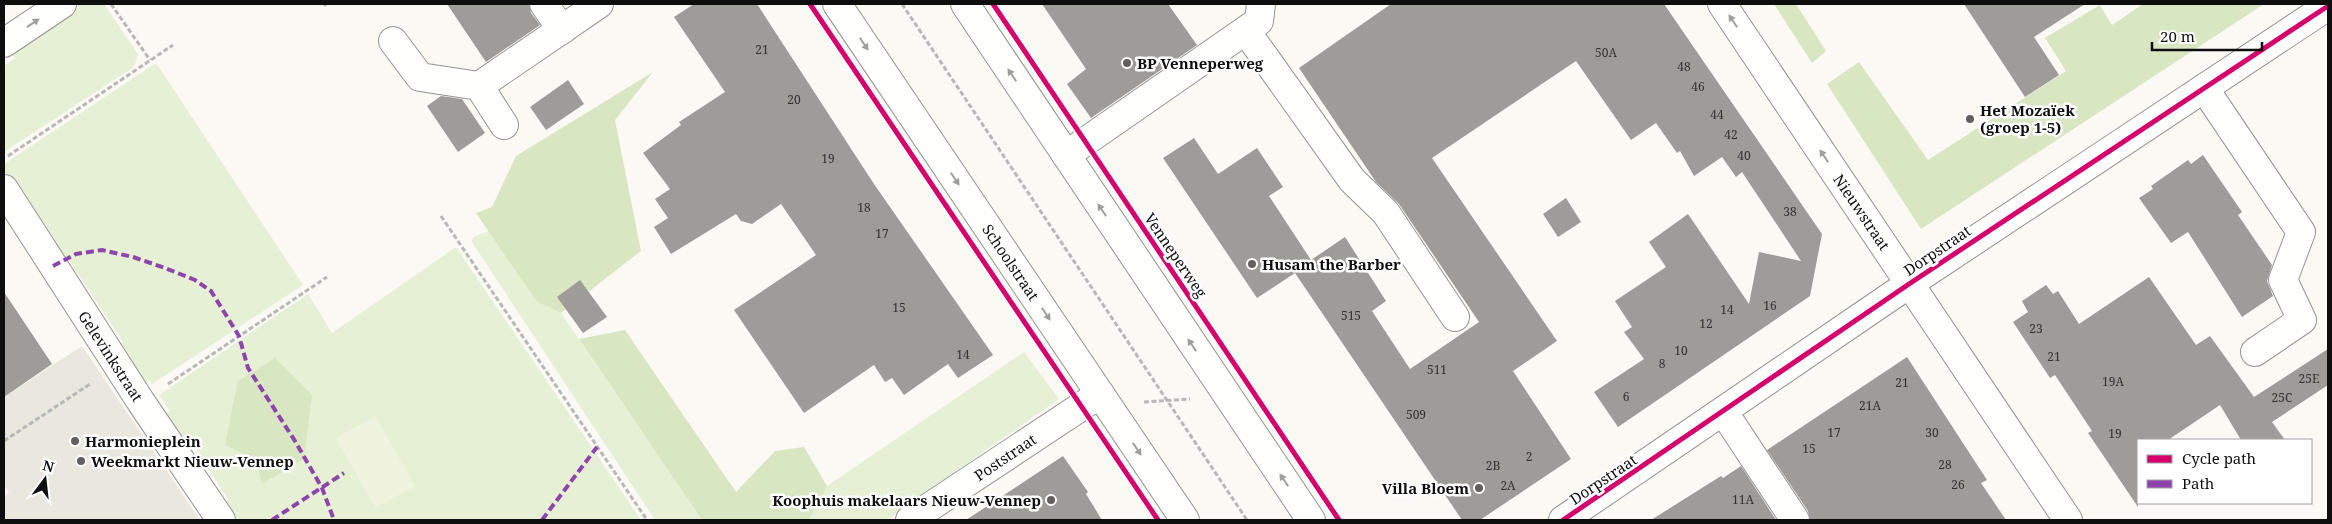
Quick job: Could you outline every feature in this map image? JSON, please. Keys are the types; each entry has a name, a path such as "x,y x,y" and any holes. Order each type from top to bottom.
{"street":[{"path":"4,43 62,4"},
{"path":"544,4 562,30"},
{"path":"393,40 420,77 479,86 599,4"},
{"name":"Schoolstraat","path":"837,4 1185,520"},
{"path":"965,4 1311,520"},
{"path":"1066,155 1259,21 1260,4"},
{"name":"Nieuwstraat","path":"1722,4 2068,520"},
{"name":"Dorpstraat","path":"1563,520 1909,284 2328,6"},
{"path":"1246,31 1352,180 1386,213 1455,317"},
{"path":"479,86 504,124"},
{"path":"2204,88 2300,232 2283,280 2302,320 2255,352"},
{"name":"Gelevinkstraat","path":"4,189 141,402 221,520"},
{"name":"Poststraat","path":"910,520 1100,394"},
{"path":"1723,411 1795,520"}],"path":[{"path":"111,4 150,60"},
{"path":"902,4 1247,520"},
{"path":"4,159 173,45"},
{"path":"441,216 647,520"},
{"path":"141,402 327,277"},
{"path":"4,441 118,366"},
{"path":"1136,402 1210,397 1222,389"}],"green space":[{"path":"76,4 104,4 138,54 134,67 4,152 4,66 15,58 8,48"},
{"path":"1774,4 1796,4 1826,51 1812,63"},
{"path":"2143,4 2264,4 1921,229 1827,84 1859,62 1928,160 2066,71 2045,38 2100,5 2112,25"},
{"path":"156,63 303,285 152,384 150,380 144,384 119,345 123,342 69,260 64,263 51,243 55,240 18,185 14,188 4,172 4,164"},
{"path":"653,72 615,120 641,251 561,313 537,302 476,213 492,207 516,156"},
{"path":"489,231 537,302 561,313 702,520 655,520 472,242 473,237"},
{"path":"456,247 641,520 237,520 225,503 228,499 194,447 191,449 165,415 170,411 159,395 308,294 332,333"},
{"path":"625,330 736,492 775,451 804,447 827,486 809,520 702,520 579,339"},
{"path":"1024,352 1059,399 887,520 809,520 827,486"},
{"path":"275,358 312,395 304,459 262,484 256,460 225,445 238,381"},
{"path":"375,416 415,486 375,508 336,438"}],"shaded area":[{"name":"Harmonieplein","path":"82,346 200,520 4,520 4,496 9,493 4,485 4,397"}],"building":[{"path":"447,4 529,4 531,13 540,25 486,62"},
{"path":"694,4 757,4 874,184 993,355 958,378 948,364 904,395 892,378 885,382 874,365 804,413 734,310 816,255 781,204 752,224 741,221 736,214 671,254 654,227 668,218 655,199 670,189 643,153 681,125 679,122 725,92 674,17"},
{"path":"1042,4 1168,4 1197,45 1091,118 1067,84 1086,69"},
{"path":"1391,4 1664,4 1822,234 1810,296 1618,427 1594,392 1644,359 1624,332 1632,327 1615,301 1666,267 1649,242 1688,214 1749,304 1759,252 1801,261 1742,172 1736,177 1722,157 1694,176 1680,151 1677,153 1656,123 1631,140 1576,61 1432,158 1557,341 1513,371 1571,459 1480,520 1462,520 1295,273 1257,298 1163,158 1194,138 1218,174 1257,148 1283,187 1269,196 1311,260 1345,237 1386,301 1372,311 1410,369 1479,322 1399,204 1376,182 1299,68"},
{"path":"1964,4 2085,4 2034,37 2059,75 2025,97"},
{"path":"568,80 584,104 546,130 530,107"},
{"path":"441,96 462,99 485,133 458,152 427,106"},
{"path":"2203,155 2242,212 2238,215 2272,265 2267,281 2273,296 2242,317 2188,232 2171,243 2139,198 2153,189 2151,186 2188,160 2191,164"},
{"path":"1566,198 1581,222 1558,237 1543,214"},
{"path":"2149,277 2196,345 2210,336 2254,397 2328,349 2328,385 2272,422 2284,439 2240,439 2220,405 2169,439 2137,439 2138,507 2088,433 2092,431 2055,375 2050,378 2013,322 2028,312 2022,301 2046,285 2053,294 2058,291 2079,324"},
{"path":"580,280 607,317 583,333 557,297"},
{"path":"4,292 52,364 4,397"},
{"path":"1907,357 1987,480 1981,483 2006,520 1810,520 1808,511 1767,450"},
{"path":"1063,456 1088,492 1086,494 1102,520 966,520"},
{"path":"1741,466 1776,520 1651,520 1721,476 1723,478"}],"marked path":[{"path":"53,266 76,254 102,250 133,257 165,268 195,280 211,291 239,336 248,368 295,441 322,488 334,520"},
{"path":"542,520 597,447"},
{"path":"272,520 344,473"}],"cycle path":[{"path":"810,4 1158,520"},
{"name":"Venneperweg","path":"993,4 1339,520"},
{"path":"1563,520 1909,284 2328,6"}],"place":[{"name":"BP Venneperweg","path":"1127,63"},
{"name":"Het Mozaïek (groep 1-5)","path":"1970,119"},
{"name":"Husam the Barber","path":"1252,264"},
{"name":"Harmonieplein","path":"75,441"},
{"name":"Weekmarkt Nieuw-Vennep","path":"81,461"},
{"name":"Villa Bloem","path":"1479,488"},
{"name":"Koophuis makelaars Nieuw-Vennep","path":"1051,500"}]}
